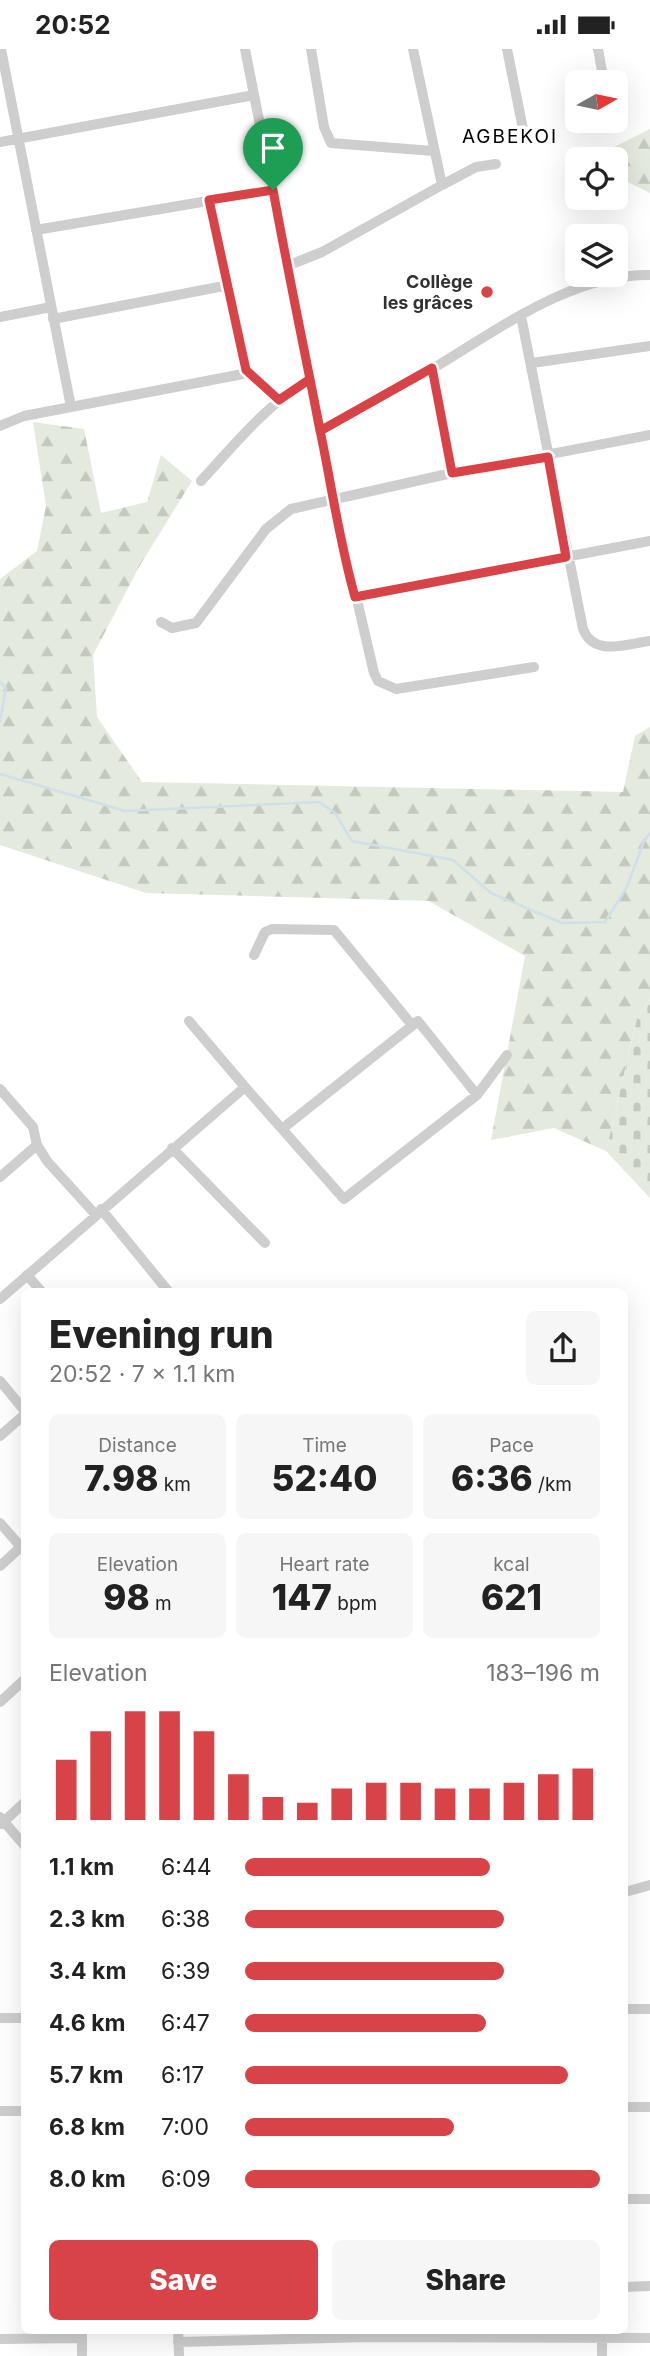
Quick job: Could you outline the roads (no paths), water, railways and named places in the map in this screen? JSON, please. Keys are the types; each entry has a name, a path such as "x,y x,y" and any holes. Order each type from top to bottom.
{"street":[{"path":"1,49 71,407"},
{"path":"245,49 334,501 374,673 387,687 534,667"},
{"path":"311,49 324,127 331,143 433,151"},
{"path":"413,49 442,185"},
{"path":"507,49 524,134"},
{"path":"598,49 602,70"},
{"path":"0,142 254,95"},
{"path":"287,266 322,252 476,167 496,164"},
{"path":"36,230 273,190"},
{"path":"209,200 246,370 279,400"},
{"path":"320,431 521,316 579,288 614,278 650,275"},
{"path":"53,319 229,285"},
{"path":"0,317 51,307"},
{"path":"521,316 532,363 566,557 586,638 603,647 650,641"},
{"path":"532,363 650,346"},
{"path":"432,368 452,473"},
{"path":"0,426 24,416 239,377 246,370"},
{"path":"201,481 279,400 310,379"},
{"path":"161,622 172,628 196,623 266,529 291,509 452,473 548,457 650,435"},
{"path":"355,597 650,541"},
{"path":"254,955 265,932 272,929 334,930 412,1025"},
{"path":"189,1021 344,1199 477,1095 507,1055"},
{"path":"282,1129 418,1021 477,1095"},
{"path":"0,1299 98,1211 245,1087"},
{"path":"0,1089 33,1127 37,1146 165,1288"},
{"path":"0,1177 37,1146"},
{"path":"172,1147 265,1243"},
{"path":"27,1275 38,1288"},
{"path":"0,1381 21,1409"},
{"path":"0,1436 21,1416"},
{"path":"0,1523 21,1544"},
{"path":"0,1566 21,1548"},
{"path":"0,1702 21,1683"},
{"path":"21,1805 1,1821 21,1842"},
{"path":"628,1891 650,1885"},
{"path":"628,2009 650,2009"},
{"path":"0,2018 21,2018"},
{"path":"628,2107 650,2107"},
{"path":"0,2111 21,2111"},
{"path":"628,2199 650,2199"},
{"path":"628,2287 650,2286"},
{"path":"0,2339 82,2334 82,2356"},
{"path":"178,2334 178,2356"},
{"path":"178,2343 367,2334 602,2335 650,2338"},
{"path":"602,2335 602,2356"}],"waterway":[{"path":"0,682 6,688 0,721"},
{"path":"0,774 125,811 319,802 335,813 352,841 453,860 491,893 562,923 605,922 627,887 644,841 650,833"}],"place":[{"name":"Collège les grâces","path":"487,292"}],"district":[{"name":"AGBEKOI","path":"510,136"}]}
